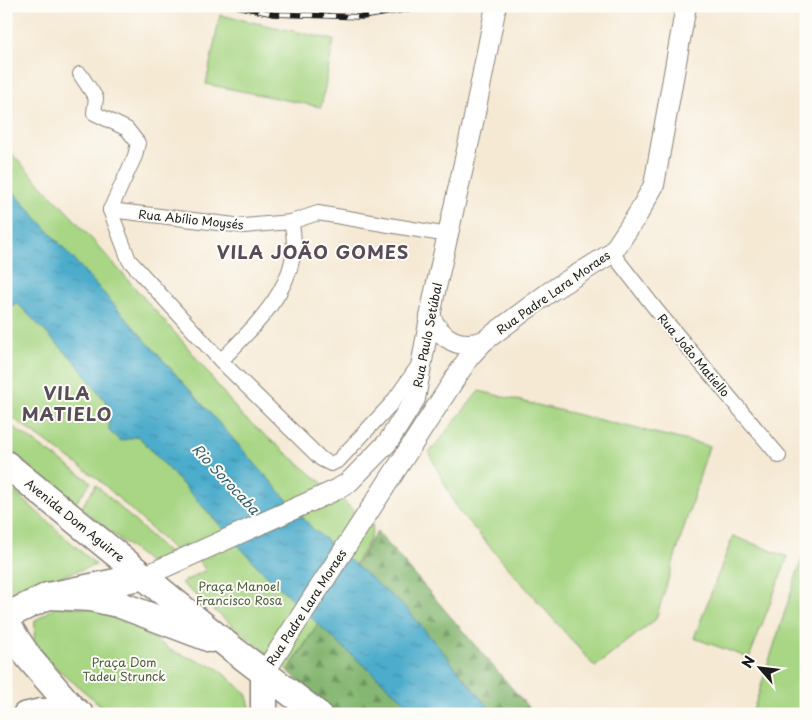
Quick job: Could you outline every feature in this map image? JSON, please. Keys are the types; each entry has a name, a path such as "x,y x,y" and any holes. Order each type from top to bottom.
{"highway":[{"name":"Avenida Dom Aguirre","path":"6,464 230,647"},
{"path":"6,616 48,596 145,576"},
{"path":"48,596 91,598 118,604 230,647 318,714"},
{"path":"6,623 29,658 77,711"},
{"path":"264,672 264,714"}],"main road":[{"name":"Rua Paulo Setúbal","path":"145,576 338,489 349,482 388,442 415,399 430,317 472,128 496,6"},
{"name":"Rua Padre Lara Moraes","path":"264,672 455,377 484,341 551,290 612,253 654,185 686,6"},
{"path":"430,317 440,333 454,343 473,345 484,341"},
{"path":"24,714 41,710 77,711"}],"street":[{"path":"80,74 96,98 94,113 127,129 138,143 110,210 129,260 221,361 321,459 331,464 340,460 392,404 421,362"},
{"name":"Rua Abílio Moysés","path":"110,210 243,226 291,222 318,213 448,234"},
{"path":"221,361 260,317 278,294 290,273 294,254 294,233 291,222"},
{"name":"Rua João Matiello","path":"612,253 779,456"}],"green space":[{"path":"220,15 334,40 321,107 206,84"},
{"name":"Praça Manoel Francisco Rosa","path":"6,148 74,219 190,350 241,415 373,526 370,540 288,671 181,583 206,570 185,545 175,551 98,479 6,413"},
{"path":"479,391 709,446 656,619 595,667 458,510 429,453"},
{"path":"6,422 91,482 75,504 6,449"},
{"path":"6,484 96,565 8,593"},
{"path":"96,485 172,556 150,563 81,508"},
{"path":"377,532 534,714 338,714 288,671"},
{"path":"733,536 788,557 749,658 694,638"},
{"path":"806,546 806,714 752,714"},
{"name":"Praça Dom Tadeu Strunck","path":"57,606 112,610 172,651 217,668 246,693 252,714 111,714 48,661 34,639 35,621"}],"water":[{"name":"Rio Sorocaba","path":"6,183 313,529 407,609 494,714 419,714 335,640 260,569 138,436 121,441 109,431 109,406 76,363 16,302 6,315"}],"railway":[{"path":"237,6 273,14 363,17 427,6"}],"district":[{"name":"VILA JOÃO GOMES","path":"313,251"},
{"name":"VILA MATIELO","path":"67,402"}]}
